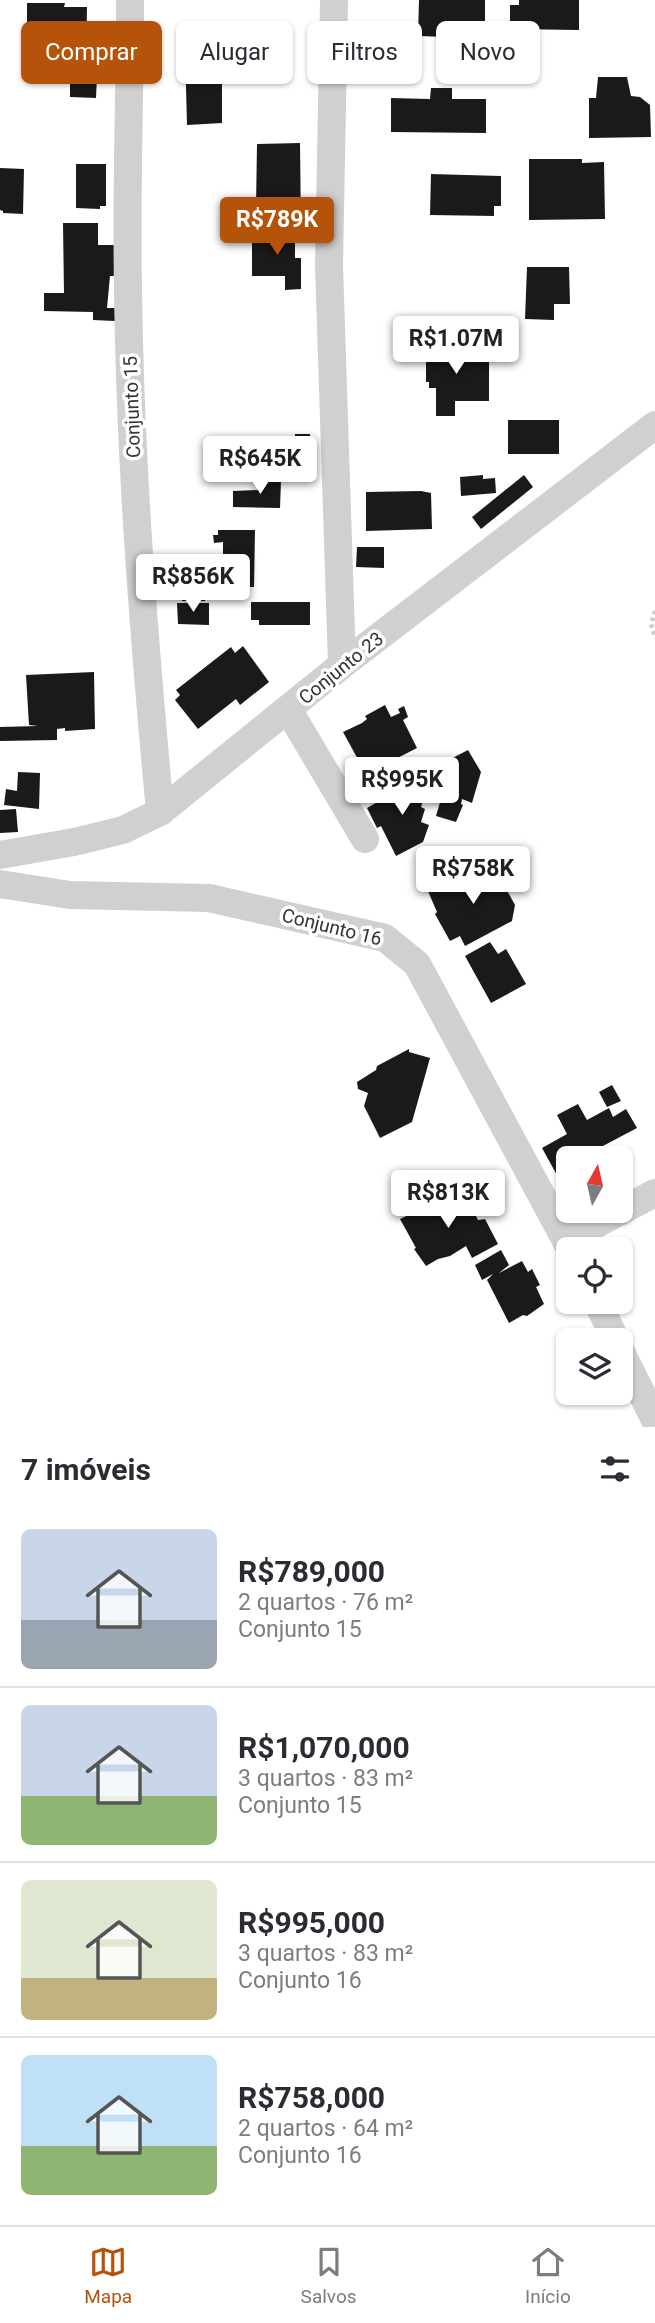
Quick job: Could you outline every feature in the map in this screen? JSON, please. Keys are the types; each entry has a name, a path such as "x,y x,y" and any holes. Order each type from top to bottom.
{"street":[{"name":"Conjunto 15","path":"130,0 128,286 134,468 146,668 160,812"},
{"path":"334,0 330,265 342,665"},
{"name":"Conjunto 23","path":"0,855 74,842 122,830 160,812 289,711 342,665 655,425"},
{"path":"289,711 365,839"},
{"name":"Conjunto 16","path":"0,884 70,895 209,898 385,938 417,964 564,1237"},
{"path":"581,1237 655,1193"},
{"path":"633,1376 655,1420"}],"path":[{"path":"655,611 652,624 655,638"}],"building":[{"path":"419,0 485,0 485,21 436,21 436,37 422,36 422,21 418,21"},
{"path":"519,0 579,0 579,30 540,29 540,21 510,21 510,5 519,5"},
{"path":"27,3 65,3 64,7 87,7 87,21 27,21"},
{"path":"598,77 627,77 631,96 640,97 650,105 651,137 589,138 589,98 596,98"},
{"path":"70,84 97,84 96,98 70,97"},
{"path":"186,84 222,84 222,123 187,125"},
{"path":"431,88 452,88 452,99 486,99 486,133 391,132 391,98 430,99"},
{"path":"300,143 301,229 277,229 276,207 256,207 257,144"},
{"path":"529,159 582,159 582,163 604,162 605,219 529,220"},
{"path":"76,164 106,164 106,206 100,206 100,209 76,208"},
{"path":"0,168 24,169 23,214 3,213 0,210"},
{"path":"431,174 501,176 501,206 494,206 494,216 430,215"},
{"path":"63,223 98,223 98,245 115,245 116,276 110,276 107,308 115,308 115,321 93,320 93,312 44,311 44,293 64,293"},
{"path":"252,232 295,232 295,258 301,258 301,289 285,290 285,276 252,276"},
{"path":"527,267 569,267 570,304 554,304 554,320 525,319"},
{"path":"453,333 453,355 489,355 489,401 455,401 455,416 436,416 436,388 429,388 429,382 426,382 426,355 434,355 435,334"},
{"path":"508,420 559,420 559,454 508,454"},
{"path":"295,434 310,434 310,471 288,475 288,472 275,472 275,466 238,463 238,443 295,441"},
{"path":"483,475 483,479 495,478 496,493 461,496 460,477"},
{"path":"524,475 533,487 481,529 472,517"},
{"path":"259,481 281,481 280,508 233,507 233,491 259,490"},
{"path":"366,492 431,493 432,529 366,531"},
{"path":"218,530 255,530 254,587 214,587 214,573 223,573 223,542 214,543 213,535 218,535"},
{"path":"357,547 384,547 384,568 356,567"},
{"path":"198,585 198,593 205,593 205,601 182,601 182,586"},
{"path":"251,602 310,602 310,625 259,625 259,620 251,620"},
{"path":"177,603 209,603 209,625 178,624"},
{"path":"243,646 269,682 240,705 236,699 198,729 175,700 180,695 176,690 231,647 235,653"},
{"path":"94,672 95,729 57,729 57,740 0,741 0,727 38,726 29,725 26,675"},
{"path":"385,705 391,717 400,713 398,709 404,706 408,717 403,720 417,748 366,774 343,732 362,723 367,719 365,716"},
{"path":"468,750 481,772 472,803 462,799 463,805 456,822 436,816 443,792 431,769"},
{"path":"18,772 40,773 39,809 4,805 6,789 17,791"},
{"path":"404,779 421,784 420,791 425,794 421,807 425,809 421,822 429,825 423,842 396,856 381,826 377,828 367,808 393,793 395,795"},
{"path":"16,809 18,832 0,833 0,810"},
{"path":"493,865 515,905 512,921 465,946 460,936 450,941 435,914 437,912 427,889 449,879 459,883"},
{"path":"490,942 498,954 506,949 526,984 491,1003 465,956"},
{"path":"409,1049 409,1052 430,1058 412,1122 380,1138 364,1106 368,1093 358,1089 357,1082 376,1070 377,1066"},
{"path":"612,1085 621,1101 607,1107 599,1092"},
{"path":"578,1104 587,1120 609,1108 613,1117 626,1109 637,1128 603,1146 556,1146 556,1173 542,1148 567,1134 557,1115"},
{"path":"462,1190 478,1220 485,1219 498,1244 472,1258 466,1246 426,1266 414,1249 416,1248 400,1219"},
{"path":"501,1250 509,1265 499,1273 522,1261 528,1272 532,1269 540,1285 536,1287 544,1304 527,1316 523,1315 509,1323 487,1280 493,1274 482,1280 475,1265"}]}
